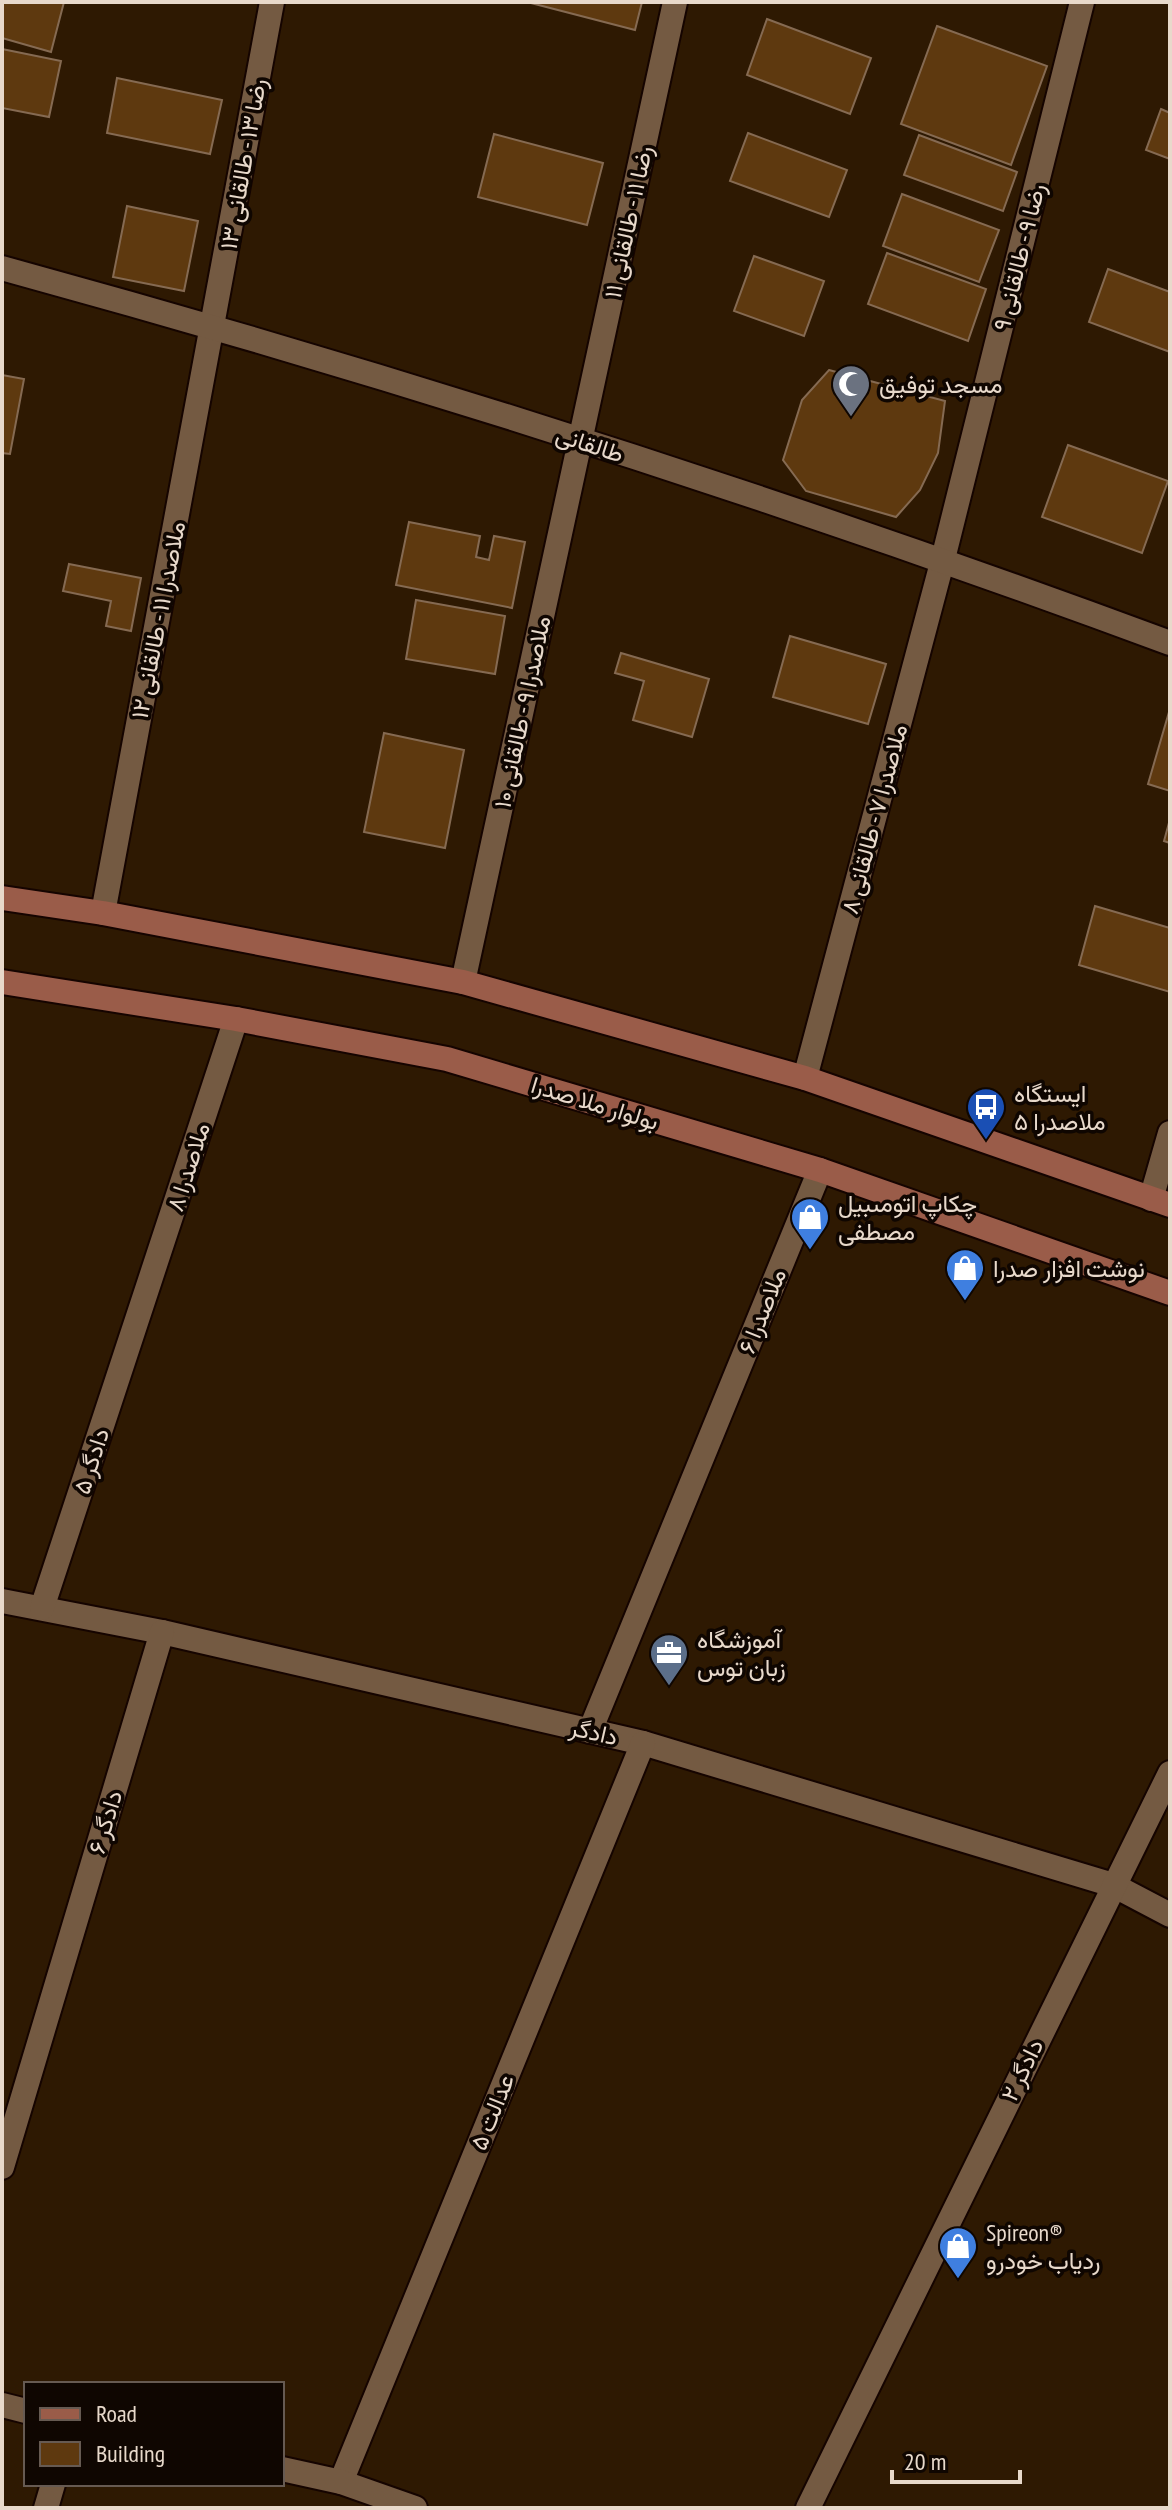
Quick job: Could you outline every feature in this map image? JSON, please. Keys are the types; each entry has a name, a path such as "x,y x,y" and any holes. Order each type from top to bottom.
{"main road":[{"path":"2,898 103,913 463,982 805,1078 1161,1202"},
{"name":"بولوار ملا صدرا","path":"2,982 236,1019 447,1059 820,1170 1170,1293"}],"street":[{"name":"رضا ۱۳ - طالقانی ۱۳","path":"214,326 272,2"},
{"name":"رضا ۱۱ - طالقانی ۱۱","path":"581,441 675,2"},
{"name":"رضا ۹ - طالقانی ۹","path":"943,559 1082,2"},
{"name":"طالقانی","path":"2,268 214,326 581,441 943,559 1170,643"},
{"name":"ملاصدرا ۱۱ - طالقانی ۱۲","path":"103,913 214,326"},
{"name":"ملاصدرا ۹ - طالقانی ۱۰","path":"463,982 581,441"},
{"name":"ملاصدرا ۷ - طالقانی ۸","path":"805,1078 943,559"},
{"name":"ملاصدرا ۸","path":"140,1314 236,1019"},
{"path":"1161,1202 1170,1133"},
{"name":"ملاصدرا ۶","path":"590,1731 820,1170"},
{"name":"دادگر ۵","path":"42,1608 140,1314"},
{"name":"دادگر","path":"2,1601 162,1632 643,1743 1113,1885 1170,1915"},
{"name":"دادگر ۶","path":"2,2167 162,1632"},
{"name":"عدالت ۵","path":"341,2482 643,1743"},
{"name":"دادگر ۲","path":"808,2508 1170,1773"},
{"path":"2,2405 24,2410"},
{"path":"284,2469 341,2482 415,2508"},
{"path":"46,2508 52,2486"}],"building":[{"path":"2,2 64,2 51,52 2,38"},
{"path":"527,2 642,2 635,30"},
{"path":"767,19 871,58 850,114 747,75"},
{"path":"937,26 1047,66 1011,165 901,124"},
{"path":"2,49 61,61 49,117 2,108"},
{"path":"117,78 222,100 210,154 107,133"},
{"path":"1161,109 1170,113 1170,159 1146,150"},
{"path":"748,133 847,170 829,217 730,181"},
{"path":"494,134 603,163 587,225 478,197"},
{"path":"919,135 1017,172 1003,211 904,175"},
{"path":"902,194 999,230 979,282 883,246"},
{"path":"127,206 198,221 184,291 113,277"},
{"path":"887,253 986,289 968,341 868,304"},
{"path":"754,256 824,281 804,336 734,311"},
{"path":"1108,269 1170,292 1170,352 1089,322"},
{"path":"829,370 945,401 938,453 920,490 896,517 806,491 783,460 802,400"},
{"path":"2,375 24,379 10,454 2,453"},
{"path":"1068,445 1168,481 1142,553 1042,517"},
{"path":"409,522 480,536 476,557 489,560 494,536 525,542 512,608 396,585"},
{"path":"69,564 141,578 131,631 106,626 111,601 63,591"},
{"path":"416,600 505,616 495,674 406,659"},
{"path":"790,636 886,664 868,724 773,697"},
{"path":"621,653 709,679 692,737 633,720 644,681 615,673"},
{"path":"1170,712 1170,791 1148,784"},
{"path":"384,733 464,750 445,848 364,832"},
{"path":"1170,819 1170,843 1164,841"},
{"path":"1095,906 1170,928 1170,992 1079,965"}],"place":[{"name":"مسجد توفیق","path":"851,418"},
{"name":"ایستگاه ملاصدرا ۵","path":"986,1141"},
{"name":"چکاپ اتومىبیل مصطفی","path":"810,1251"},
{"name":"نوشت افزار صدرا","path":"965,1302"},
{"name":"آموزشگاه زبان توس","path":"669,1687"},
{"name":"Spireon® ردیاب خودرو","path":"958,2280"}]}
